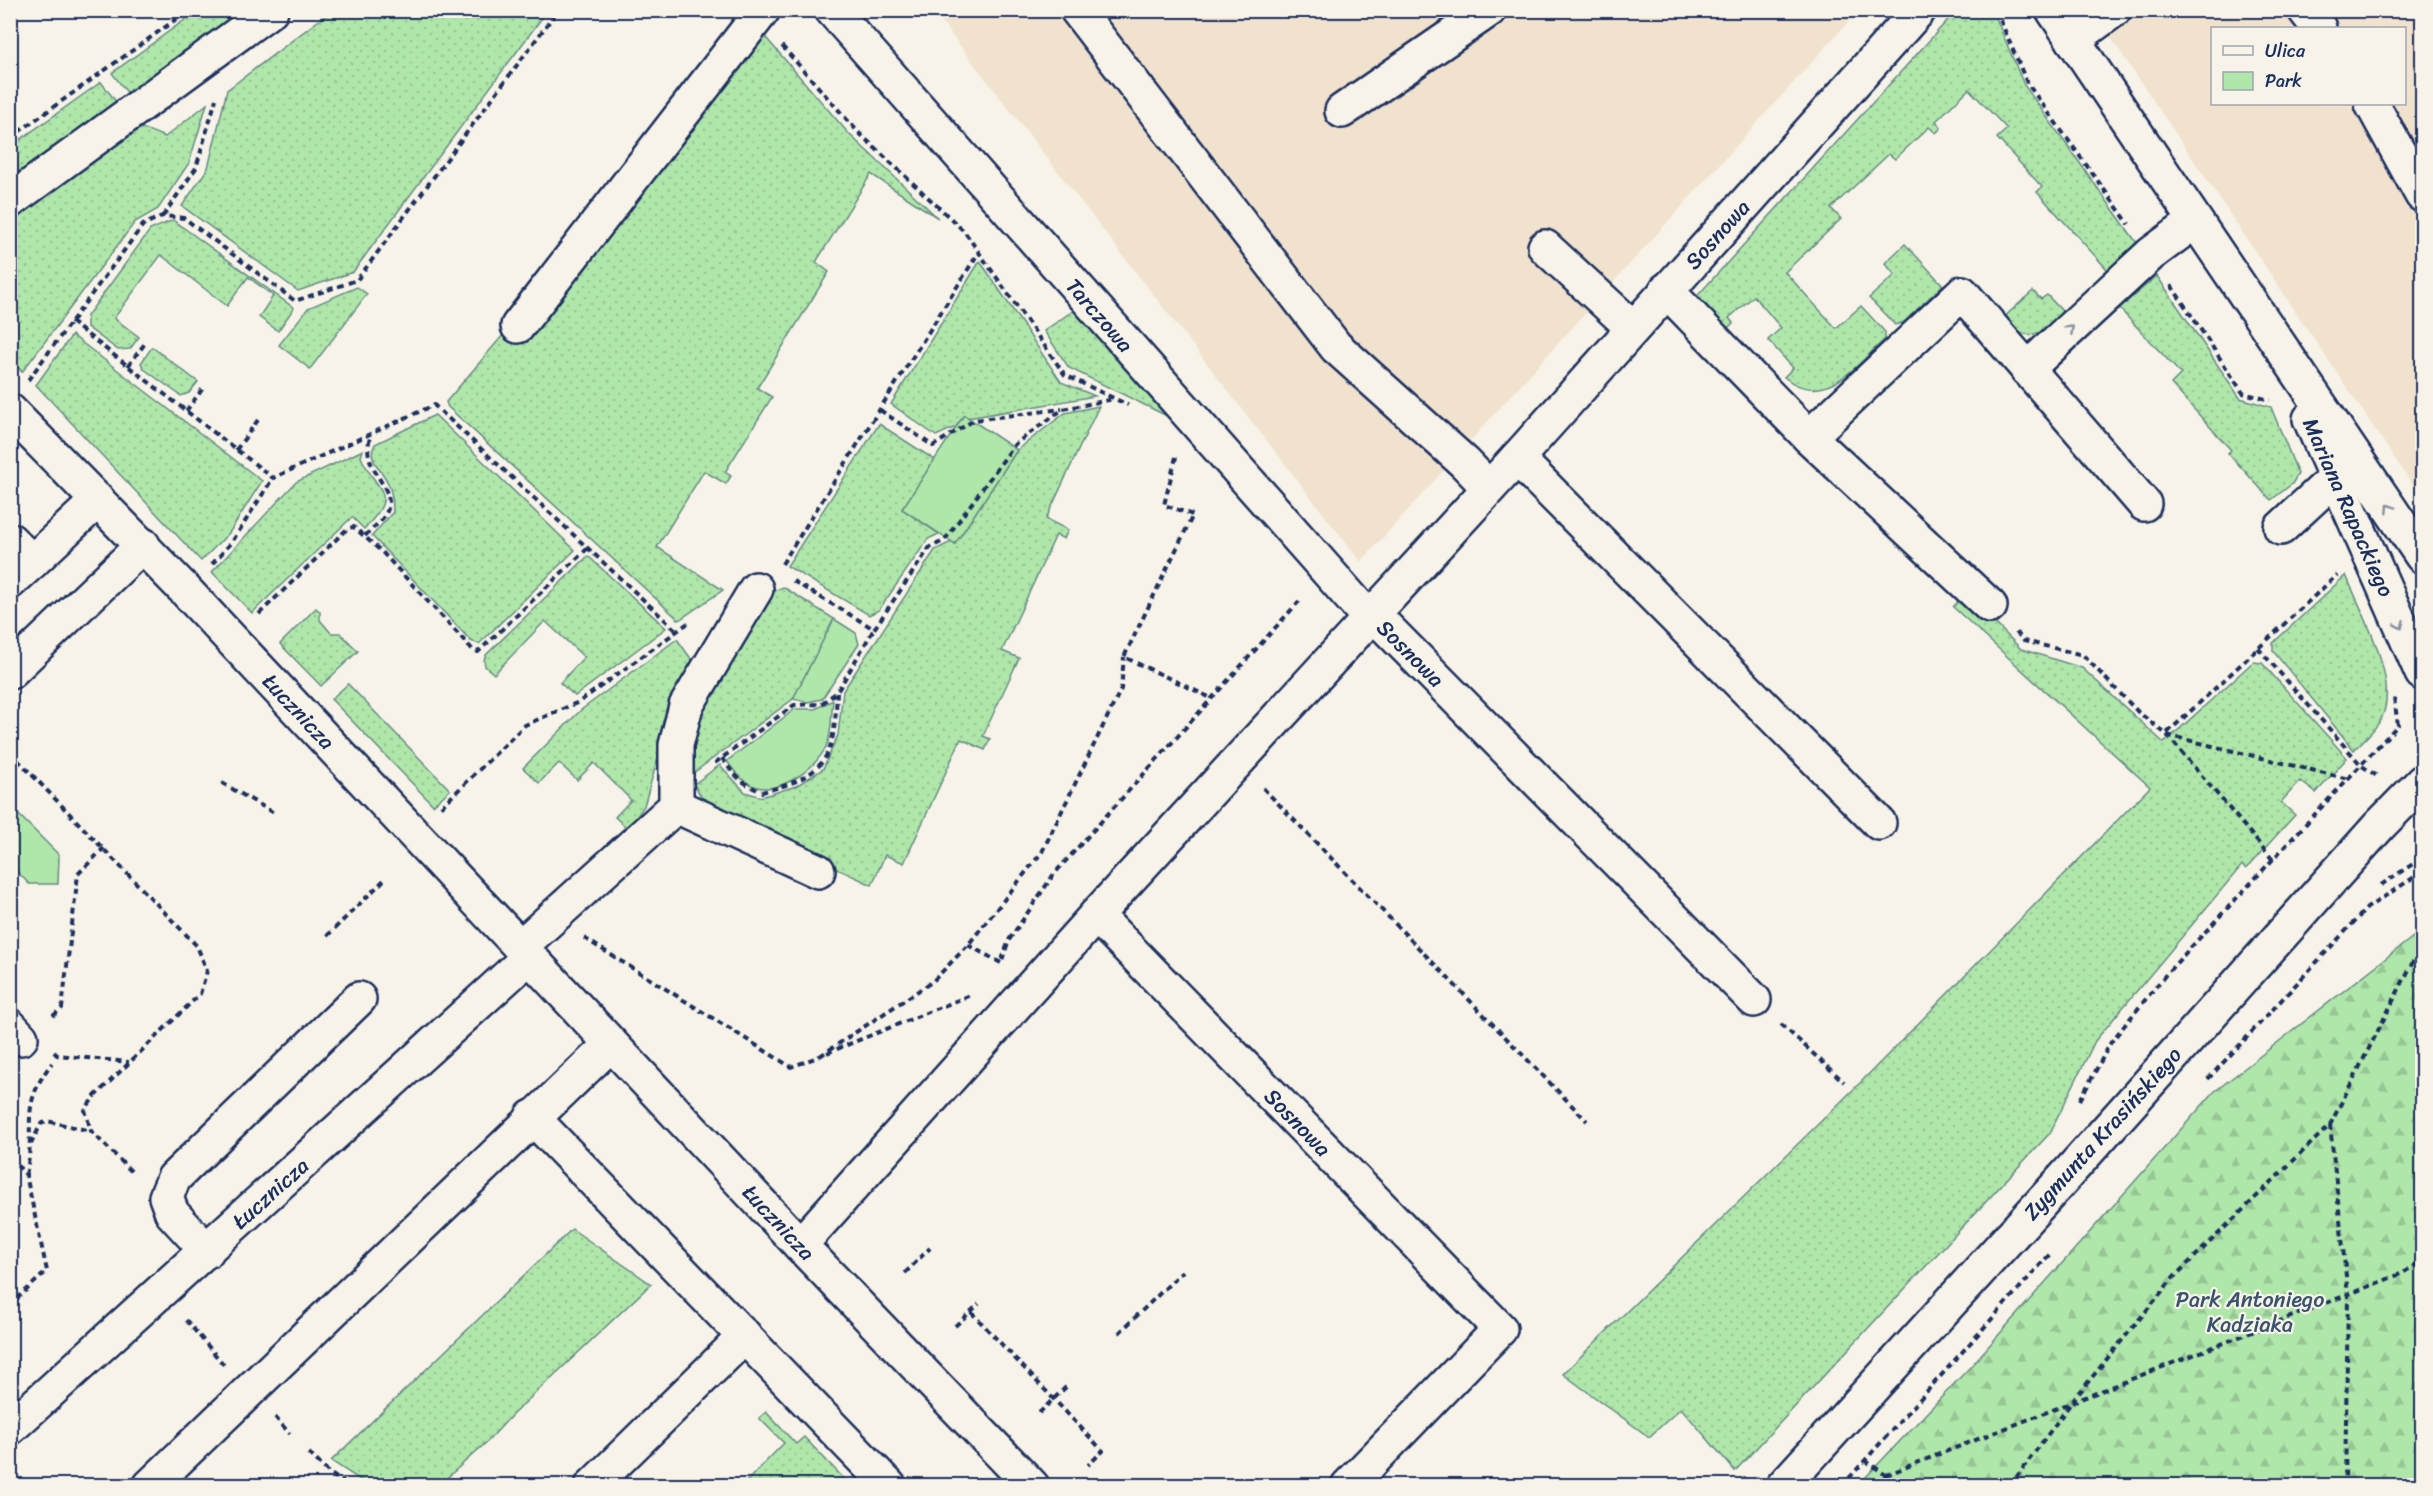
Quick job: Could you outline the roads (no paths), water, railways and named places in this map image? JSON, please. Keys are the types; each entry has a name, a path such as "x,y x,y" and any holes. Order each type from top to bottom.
{"street":[{"path":"10,201 271,10"},
{"name":"Tarczowa","path":"832,10 1371,616"},
{"path":"1077,10 1336,347 1465,464 1489,489"},
{"path":"1342,111 1489,10"},
{"name":"Sosnowa","path":"800,1245 1096,915 1489,489 1919,10"},
{"name":"Mariana Rapackiego","path":"2053,10 2194,222 2422,556"},
{"path":"2073,40 2114,10"},
{"path":"2305,10 2318,27"},
{"path":"518,326 760,14"},
{"path":"2373,105 2422,195"},
{"path":"2027,369 2151,254 2194,222"},
{"path":"1545,247 1633,328"},
{"path":"1666,290 1809,437 1990,606"},
{"path":"1809,437 1962,293 2144,504"},
{"name":"Mariana Rapackiego","path":"2275,341 2422,673"},
{"name":"Łucznicza","path":"16,399 98,500 529,945 611,1044 1031,1485"},
{"path":"1517,458 1879,823"},
{"path":"2282,528 2336,477"},
{"path":"18,561 98,500"},
{"path":"10,672 143,545"},
{"path":"529,945 676,799 676,745 686,706 766,581"},
{"name":"Sosnowa","path":"1371,616 1754,1000"},
{"name":"Zygmunta Krasińskiego","path":"1783,1485 2062,1180 2371,834 2422,782"},
{"path":"676,799 818,871"},
{"name":"Sosnowa","path":"1096,915 1500,1329 1348,1485"},
{"name":"Łucznicza","path":"10,1428 163,1292 529,945"},
{"path":"207,1251 172,1213 166,1197 174,1178 360,999"},
{"path":"150,1485 258,1401 532,1117 611,1044"},
{"path":"532,1117 890,1485"},
{"path":"592,1485 745,1336"}],"park label":[{"name":"Park Antoniego Kadziaka","path":"2250,1312"}]}
